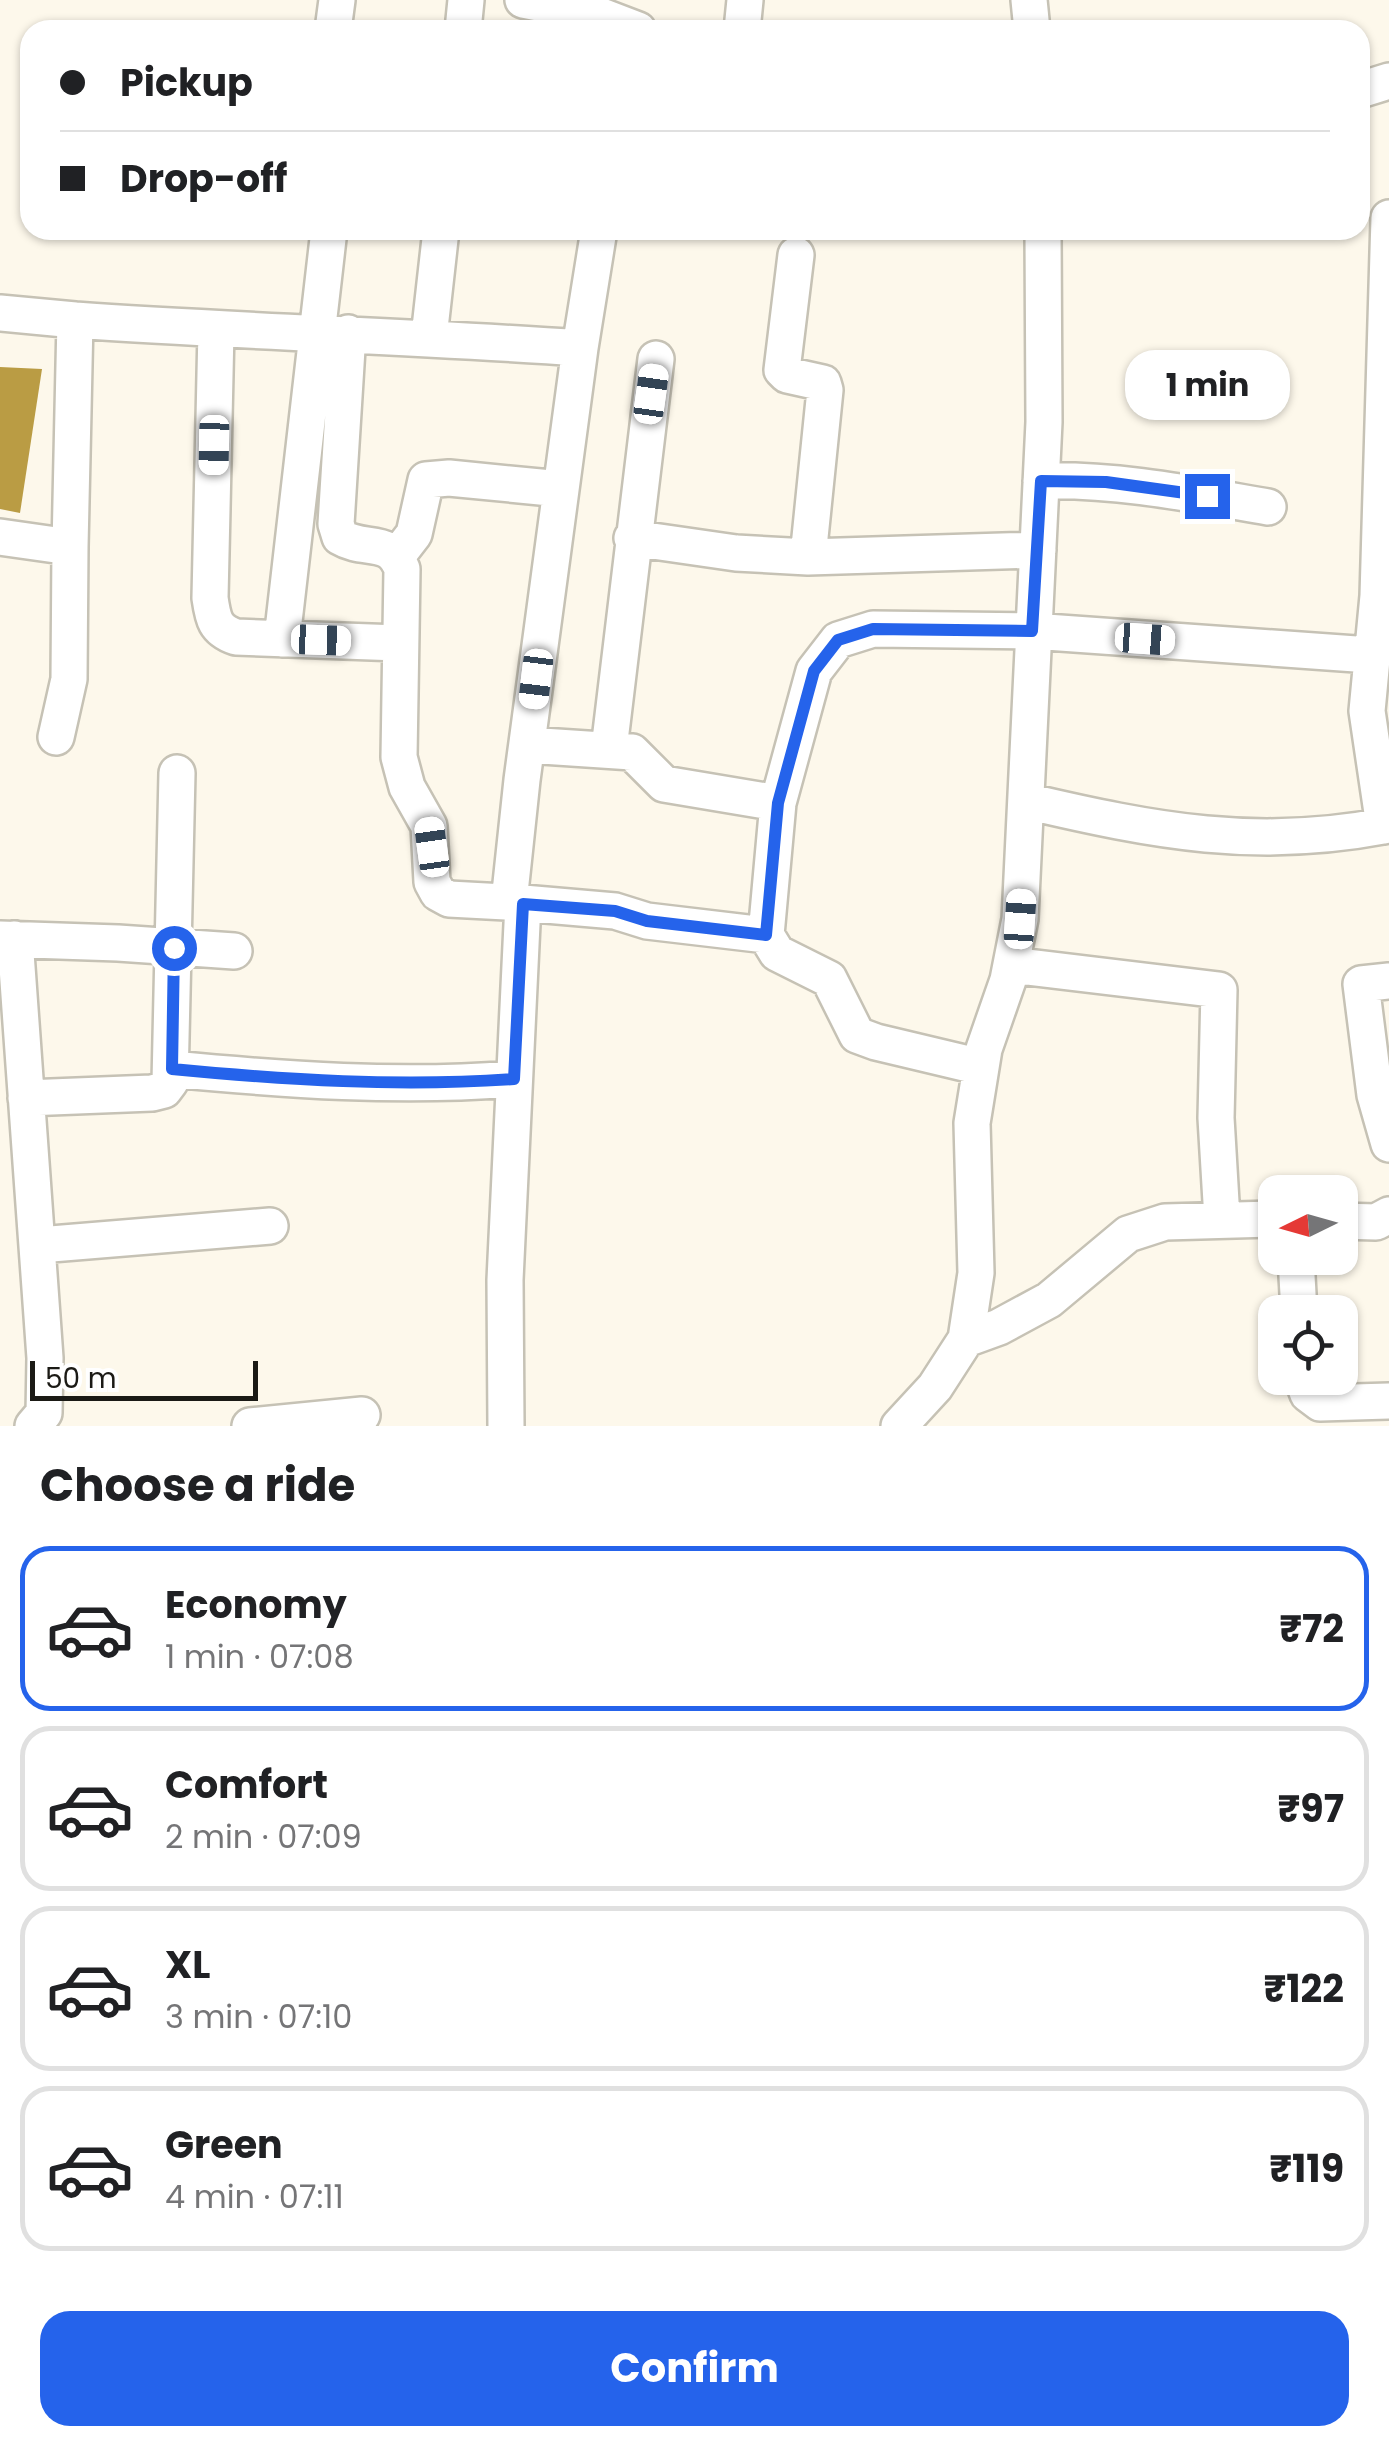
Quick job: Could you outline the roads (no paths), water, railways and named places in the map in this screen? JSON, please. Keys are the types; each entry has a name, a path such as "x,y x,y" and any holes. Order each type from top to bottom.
{"street":[{"path":"522,0 611,20"},
{"path":"1026,800 1115,822 1224,838 1278,840 1386,826 1366,712 1378,596 1389,218"},
{"path":"328,240 336,524 340,537 349,543 387,548 397,556 402,569 398,757 407,787 429,826 432,882 438,894 450,900 615,911 647,921 766,935"},
{"path":"429,337 440,240"},
{"path":"506,1426 504,1280 514,1079 516,903 527,745 580,348 598,240"},
{"path":"899,1426 935,1387 966,1339 976,1274 972,1123 984,1049 1011,965 1020,919 1046,343 1043,240"},
{"path":"796,254 782,370 787,376 823,383 825,390 808,557"},
{"path":"0,313 216,330 332,332 580,348"},
{"path":"56,736 69,679 75,320"},
{"path":"216,330 210,598 213,620 222,632 236,636 399,644"},
{"path":"282,639 332,332"},
{"path":"609,749 656,359"},
{"path":"397,556 414,534 426,480 448,478 561,489"},
{"path":"1041,481 1146,486 1268,507"},
{"path":"0,538 70,548"},
{"path":"632,538 736,553 808,557 1038,550"},
{"path":"981,1067 857,1035 830,979 777,953 766,935 778,803 814,671 838,640 873,629 1032,631 1370,654"},
{"path":"527,745 632,752 664,784 778,803"},
{"path":"26,1098 152,1093 164,1090 170,1082 177,773"},
{"path":"33,1426 44,1412 46,1388 39,1245 8,939 234,951"},
{"path":"1011,965 1219,990 1216,1118 1222,1218"},
{"path":"1389,981 1361,984 1375,1095 1389,1144"},
{"path":"172,1069 308,1082 398,1085 514,1079"},
{"path":"1358,1222 1376,1222 1389,1215"},
{"path":"966,1339 1048,1300 1128,1234 1165,1222 1258,1219"},
{"path":"39,1245 270,1226"},
{"path":"1305,1399 1389,1401"},
{"path":"250,1426 362,1415"}]}
